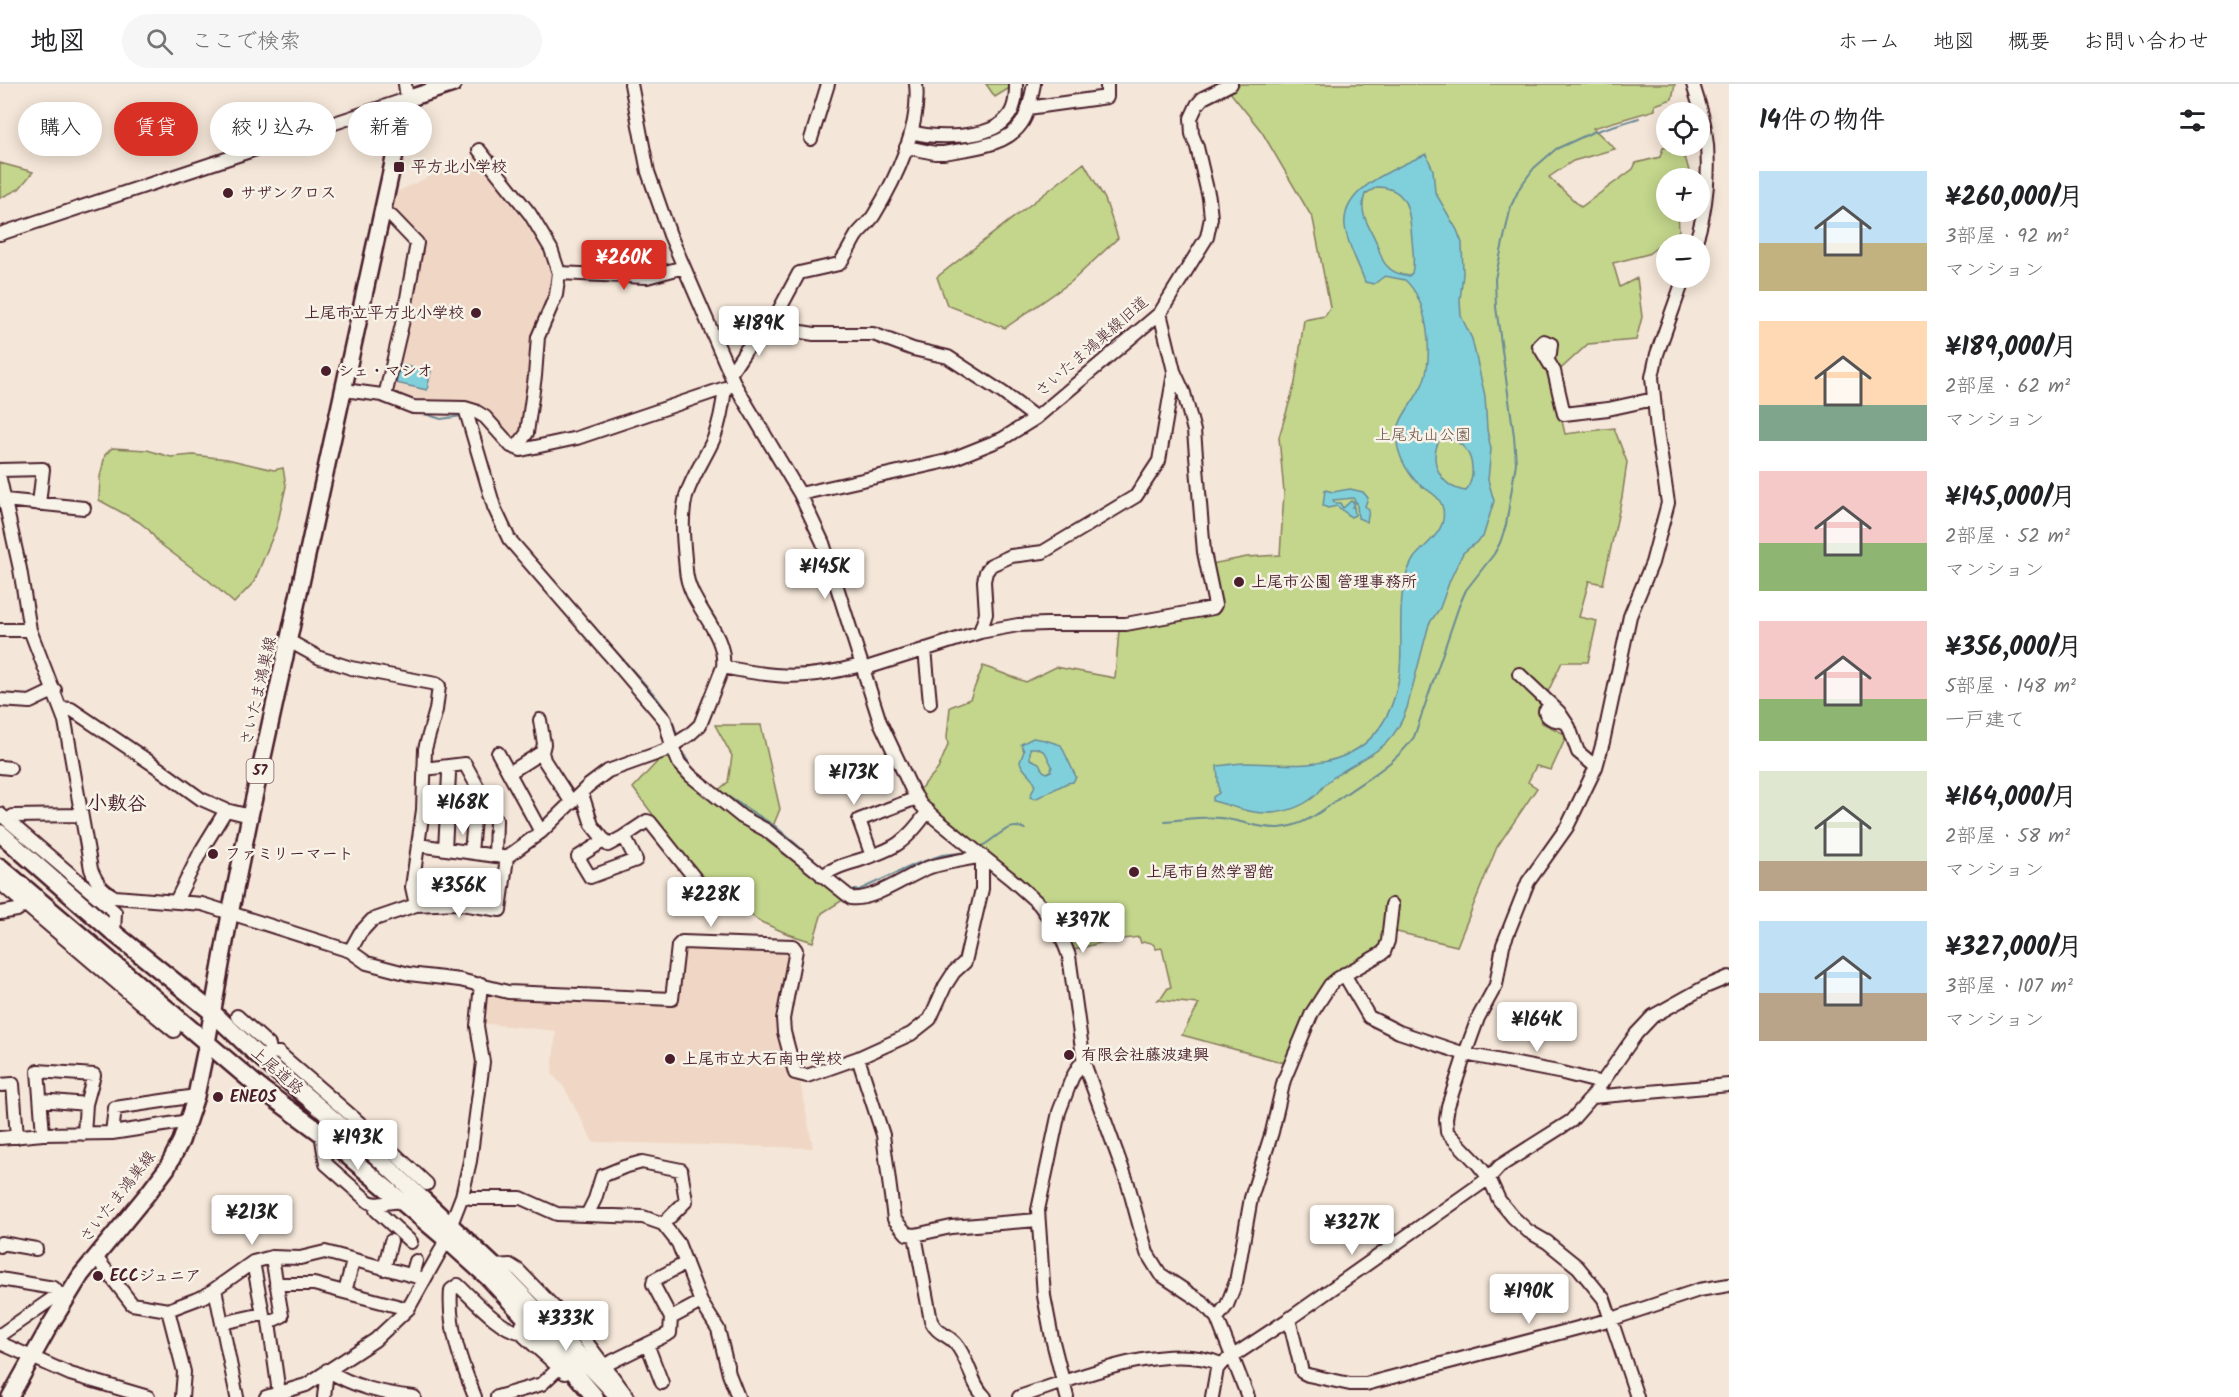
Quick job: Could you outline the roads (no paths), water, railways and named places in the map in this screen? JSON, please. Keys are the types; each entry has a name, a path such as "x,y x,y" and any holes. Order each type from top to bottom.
{"highway":[{"name":"上尾道路","path":"3,822 114,933 212,1012 253,1051 373,1146 489,1278 523,1324 549,1342 595,1397"},
{"name":"上尾道路","path":"0,867 145,999 207,1043 260,1088 321,1133 401,1201 449,1232 494,1266 619,1397"}],"main road":[{"path":"406,92 453,84"},
{"name":"さいたま鴻巣線","path":"10,1397 64,1294 167,1168 189,1121 207,1043 250,816 383,210 406,92"}],"street":[{"path":"631,84 652,186 730,382 800,494 823,543 880,722 901,771 917,798 928,811 1039,904 1060,933 1069,956 1084,1063 1128,1184 1147,1253 1160,1274 1202,1302 1217,1318 1227,1361 1248,1397"},
{"path":"812,139 828,84"},
{"path":"418,845 501,856 541,832 588,786 608,771 672,746 689,735 700,724 723,667 724,657 719,642 687,584 683,522 687,492 715,435 730,382 746,350 771,327 799,273 839,264 857,235 873,216 895,173 912,132 918,98 916,84"},
{"path":"912,132 941,137 997,127 1011,113 1016,84"},
{"path":"906,147 935,153 993,143 1012,133 1021,125 1034,84"},
{"path":"1028,108 1107,97 1107,84"},
{"name":"さいたま鴻巣線旧道","path":"800,494 947,461 1002,439 1036,418 1160,314 1207,237 1211,218 1209,198 1192,134 1191,118 1203,98 1231,84"},
{"path":"1693,84 1705,128 1707,150 1706,201 1698,234"},
{"path":"0,234 406,92"},
{"path":"479,150 530,214 551,249 559,273 556,295 538,337 536,376 527,433 516,448"},
{"path":"383,210 417,243 403,320 385,396"},
{"path":"559,273 647,277 684,267"},
{"path":"1637,1397 1604,1299 1578,1267 1547,1242 1528,1231 1513,1217 1499,1200 1489,1178 1447,1132 1446,1119 1448,1106 1478,1018 1496,985 1503,945 1528,882 1566,827 1596,767 1604,742 1630,615 1652,563 1668,503 1654,399 1654,369 1681,288"},
{"path":"723,667 767,676 796,677 862,667 980,632 1018,625 1126,624 1213,608 1215,605 1204,552 1194,431 1186,400 1174,371 1160,314"},
{"path":"771,327 814,334 873,334 913,349 948,357 1036,418"},
{"path":"1546,358 1554,371 1564,414 1608,409 1654,399"},
{"path":"980,632 986,614 984,581 991,565 1011,556 1043,552 1136,496 1159,461 1174,371"},
{"path":"344,390 385,396 413,407 465,408 484,417 511,446 521,450 577,438 730,382"},
{"path":"465,408 502,528 664,720 680,763 691,777 742,817 766,830 847,895 857,898 872,894 930,868 982,856"},
{"path":"0,470 44,469 39,504"},
{"path":"0,479 30,630 65,721 91,868 102,895 115,912 114,933"},
{"path":"5,500 84,508"},
{"path":"0,630 30,630"},
{"path":"289,641 320,657 351,668 436,684 439,687 426,749 423,810 412,887 416,905"},
{"path":"925,649 930,703"},
{"path":"1519,674 1555,708 1569,727 1578,752 1596,767"},
{"path":"0,700 30,702 55,690"},
{"path":"61,708 71,709 201,799 226,810 250,816"},
{"path":"540,720 544,760 572,803"},
{"path":"509,772 542,752"},
{"path":"498,753 541,832"},
{"path":"350,951 360,933 372,920 416,905 455,903 500,910 501,856 498,824 465,764 424,769"},
{"path":"445,849 449,774 447,767"},
{"path":"471,852 477,786"},
{"path":"582,794 591,825 608,845 647,821 650,822 697,880 691,901"},
{"path":"872,856 859,820 917,798"},
{"path":"176,901 201,851 226,810"},
{"path":"822,876 831,869 872,856 903,842 914,832 928,811"},
{"path":"81,815 13,816 3,822 102,895 131,900 202,904 350,951 368,963 409,974 481,984 508,992 672,999 678,945 682,942 793,946 796,950 783,1019 788,1053 795,1073 807,1076 858,1058 911,1034 924,1025 935,1012 945,986 954,972 965,962 970,947 982,889 982,856"},
{"path":"605,840 578,857 590,877 636,860 623,837"},
{"path":"0,880 2,885 25,904 145,999 174,1031"},
{"path":"0,913 17,910 25,904"},
{"path":"1217,1318 1227,1305 1236,1282 1251,1198 1272,1132 1289,1062 1312,1013 1330,985 1344,974 1384,952 1387,947 1392,905"},
{"path":"1344,974 1370,1017 1399,1032 1465,1054 1602,1083"},
{"path":"1212,1397 1217,1369 1489,1178 1500,1166 1571,1121 1592,1097 1627,1046 1653,1016 1705,987 1729,977"},
{"path":"266,1397 306,1385 375,1340 408,1309 426,1279 449,1232 462,1196 470,1161 483,1062 477,1026 481,984"},
{"path":"237,1016 269,1045 270,1052"},
{"path":"253,1051 279,1053 370,1132 373,1146 380,1140 427,1184"},
{"path":"858,1058 883,1135 894,1219 907,1234 915,1235 951,1227 1038,1220"},
{"path":"1066,1397 1044,1296 1038,1202 1059,1112 1072,1078 1079,1066 1084,1063"},
{"path":"43,1134 38,1071 94,1075 86,1104 84,1134"},
{"path":"0,1085 13,1084 17,1137"},
{"path":"1592,1097 1729,1085"},
{"path":"112,1133 115,1108 196,1096"},
{"path":"41,1100 86,1104"},
{"path":"0,1138 43,1134 112,1133 189,1121"},
{"path":"321,1133 326,1164 369,1202 376,1204 401,1201"},
{"path":"587,1215 602,1176 642,1162 681,1170 686,1201 663,1224"},
{"path":"462,1196 521,1198 556,1214 643,1217 663,1224 678,1243 700,1302 718,1329 729,1374 738,1397"},
{"path":"376,1204 376,1209 411,1242"},
{"path":"915,1235 936,1331 954,1342 963,1354 980,1392 985,1397"},
{"path":"384,1269 391,1241"},
{"path":"0,1246 1,1243 36,1249"},
{"path":"95,1256 132,1304 168,1310 201,1298 253,1262 272,1257 300,1258 326,1252 426,1279"},
{"path":"272,1257 282,1316 269,1322 279,1393"},
{"path":"345,1292 353,1261"},
{"path":"411,1275 416,1261"},
{"path":"222,1323 262,1314 253,1262"},
{"path":"605,1365 670,1333 671,1318 653,1284 654,1280 686,1263"},
{"path":"494,1266 504,1264 518,1270 582,1336 628,1397"},
{"path":"0,1279 54,1288 64,1294 0,1335"},
{"path":"276,1284 314,1284 408,1309"},
{"path":"475,1397 453,1331 450,1310 451,1290 458,1285 494,1317 516,1332 523,1324"},
{"path":"1289,1319 1302,1372 1350,1384 1366,1384 1612,1319 1699,1290 1729,1285"},
{"path":"215,1289 237,1397"},
{"path":"671,1318 700,1302"},
{"path":"168,1310 184,1372 182,1397"},
{"path":"523,1324 525,1337 560,1367 586,1397"},
{"path":"0,1343 83,1379 148,1397"},
{"path":"647,1344 662,1383"},
{"path":"1019,1397 1098,1370 1168,1356 1227,1361"},
{"path":"497,1397 542,1384 560,1367"},
{"path":"324,1397 327,1370"},
{"path":"327,1370 357,1386 414,1397"}],"water":[{"path":"1426,154 1433,170 1435,192 1462,243 1461,316 1472,339 1485,396 1487,430 1491,449 1488,480 1494,501 1483,537 1463,553 1440,608 1429,624 1407,708 1401,723 1385,744 1331,779 1310,800 1293,809 1261,813 1213,801 1213,797 1219,793 1217,766 1245,763 1308,764 1343,756 1370,739 1380,727 1395,696 1400,667 1401,607 1405,580 1414,558 1439,531 1443,517 1442,505 1438,498 1418,483 1405,466 1399,453 1397,440 1400,424 1420,390 1426,372 1427,329 1419,301 1405,280 1385,276 1374,284 1365,282 1345,226 1346,212 1352,200 1361,190 1387,173","holes":["1377,187 1388,188 1396,192 1402,197 1409,213 1414,257 1412,273 1409,276 1394,272 1385,264 1366,220 1363,208 1365,194","1446,439 1462,445 1470,458 1472,475 1466,491 1450,485 1444,480 1436,466 1436,449 1439,441"]},
{"path":"400,365 431,371 427,390 396,383"},
{"path":"1350,489 1363,492 1368,498 1365,506 1369,510 1367,522 1358,518 1357,503 1353,498 1333,500 1335,503 1340,503 1343,508 1351,501 1355,503 1352,507 1354,507 1355,515 1351,517 1337,506 1328,508 1323,506 1325,490 1333,492"},
{"path":"1033,738 1061,745 1076,777 1073,782 1035,799 1030,797 1035,785 1020,762 1024,751 1021,744","holes":["1030,748 1037,748 1045,752 1052,766 1051,771 1047,773 1043,771 1039,763 1030,759"]}],"waterway":[{"path":"1165,821 1213,818 1271,828 1297,824 1321,812 1382,769 1414,737 1459,606 1466,590 1494,554 1506,525 1516,463 1496,307 1495,279 1511,206 1520,187 1534,168 1556,149 1593,132 1639,118"},
{"path":"419,412 441,419 462,416"},
{"path":"478,432 496,493"},
{"path":"546,572 658,699 672,719 678,738"},
{"path":"679,746 693,770"},
{"path":"716,789 775,826 825,869"},
{"path":"980,847 1007,829 1012,827 1025,829"},
{"path":"836,878 852,890 859,890 916,864 942,855 969,852"}],"place":[{"name":"平方北小学校","path":"399,167"},
{"name":"サザンクロス","path":"228,193"},
{"name":"上尾市立平方北小学校","path":"476,313"},
{"name":"シェ・マシオ","path":"326,371"},
{"name":"上尾市公園 管理事務所","path":"1239,582"},
{"name":"ファミリーマート","path":"213,854"},
{"name":"上尾市自然学習館","path":"1134,872"},
{"name":"有限会社藤波建興","path":"1069,1055"},
{"name":"上尾市立大石南中学校","path":"670,1059"},
{"name":"ENEOS","path":"218,1097"},
{"name":"ECCジュニア","path":"98,1276"}],"district":[{"name":"小敷谷","path":"117,805"}],"park label":[{"name":"上尾丸山公園","path":"1423,435"}]}
